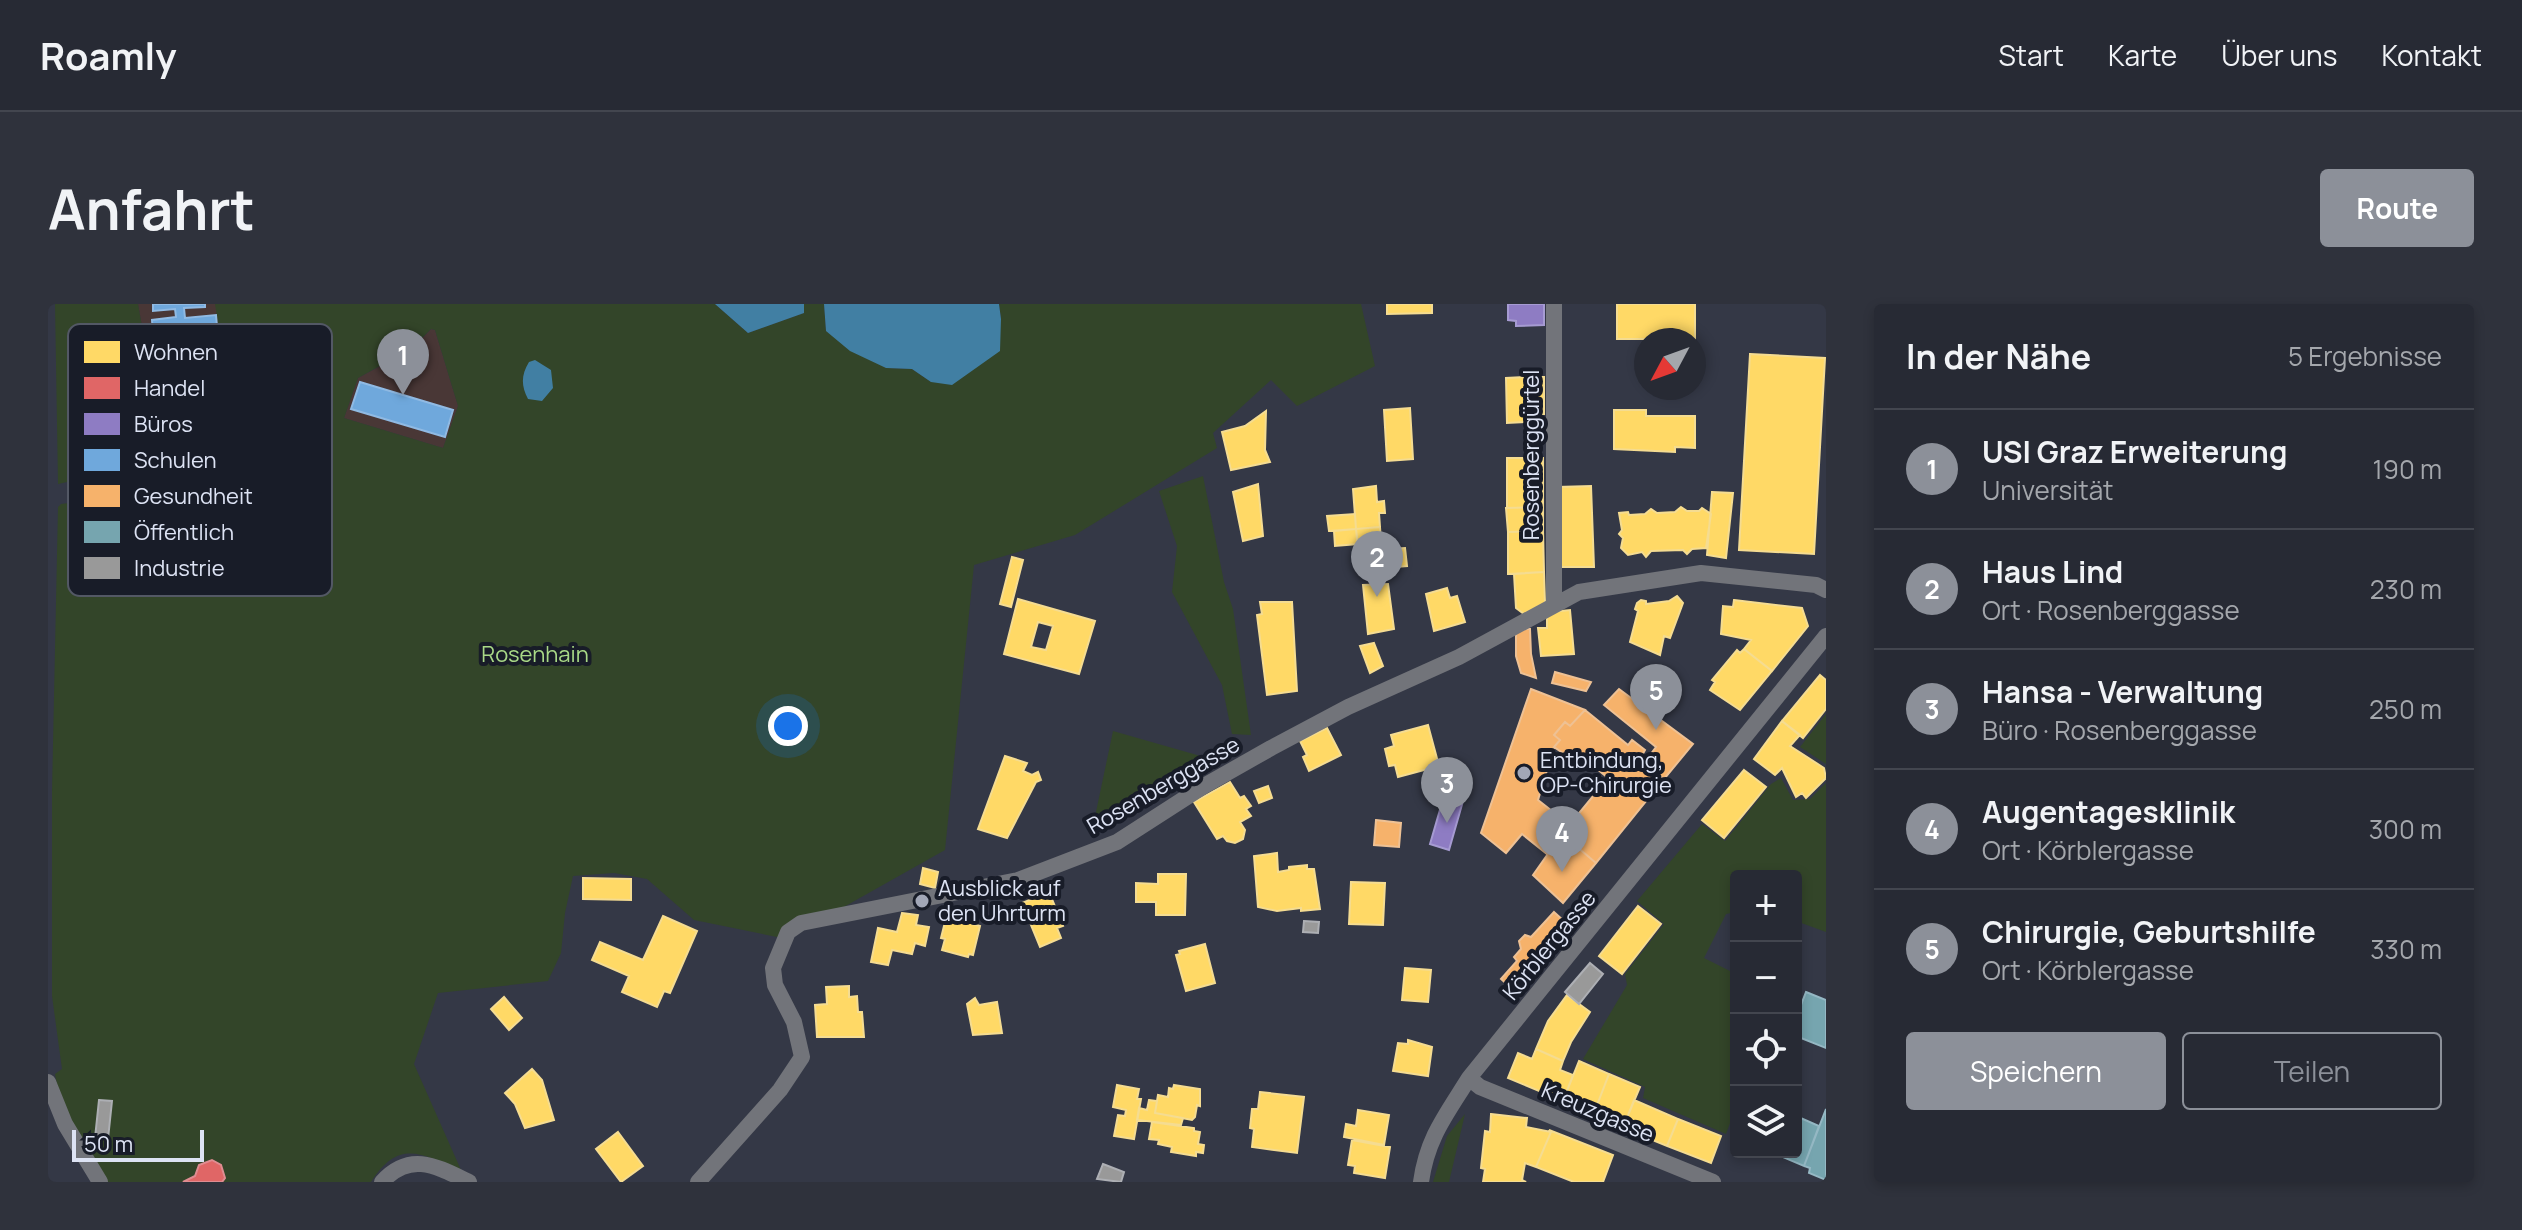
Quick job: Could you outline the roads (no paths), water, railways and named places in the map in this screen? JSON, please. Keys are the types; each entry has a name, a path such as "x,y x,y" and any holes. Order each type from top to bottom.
{"street":[{"name":"Rosenberggürtel","path":"1554,304 1554,605"},
{"name":"Rosenberggasse","path":"698,1182 780,1090 802,1057 794,1022 775,985 773,968 788,932 801,923 1018,880 1117,842 1204,786 1271,748 1348,707 1459,657 1579,592 1701,573 1816,585 1826,590"},
{"name":"Körblergasse","path":"1421,1182 1423,1165 1435,1131 1469,1078 1826,636"},
{"name":"Kreuzgasse","path":"1469,1078 1480,1087 1713,1182"},
{"path":"48,1082 65,1124 100,1182"},
{"path":"48,1118 65,1124"},
{"path":"382,1182 393,1170 410,1163 426,1164 469,1182"}],"water":[{"path":"715,304 804,304 804,313 748,333"},
{"path":"824,304 999,304 1000,351 952,385 931,382 912,369 886,368 850,351 826,331"},
{"path":"535,360 551,370 553,388 542,401 528,399 523,385 526,367"}],"place":[{"name":"USI Graz Erweiterung","path":"403,395"},
{"name":"Haus Lind","path":"1377,597"},
{"name":"Chirurgie, Geburtshilfe","path":"1656,730"},
{"name":"Entbindung, OP-Chirurgie","path":"1524,773"},
{"name":"Hansa - Verwaltung","path":"1447,823"},
{"name":"Augentagesklinik","path":"1562,872"},
{"name":"Ausblick auf den Uhrturm","path":"922,901"}],"park label":[{"name":"Rosenhain","path":"535,654"}]}
